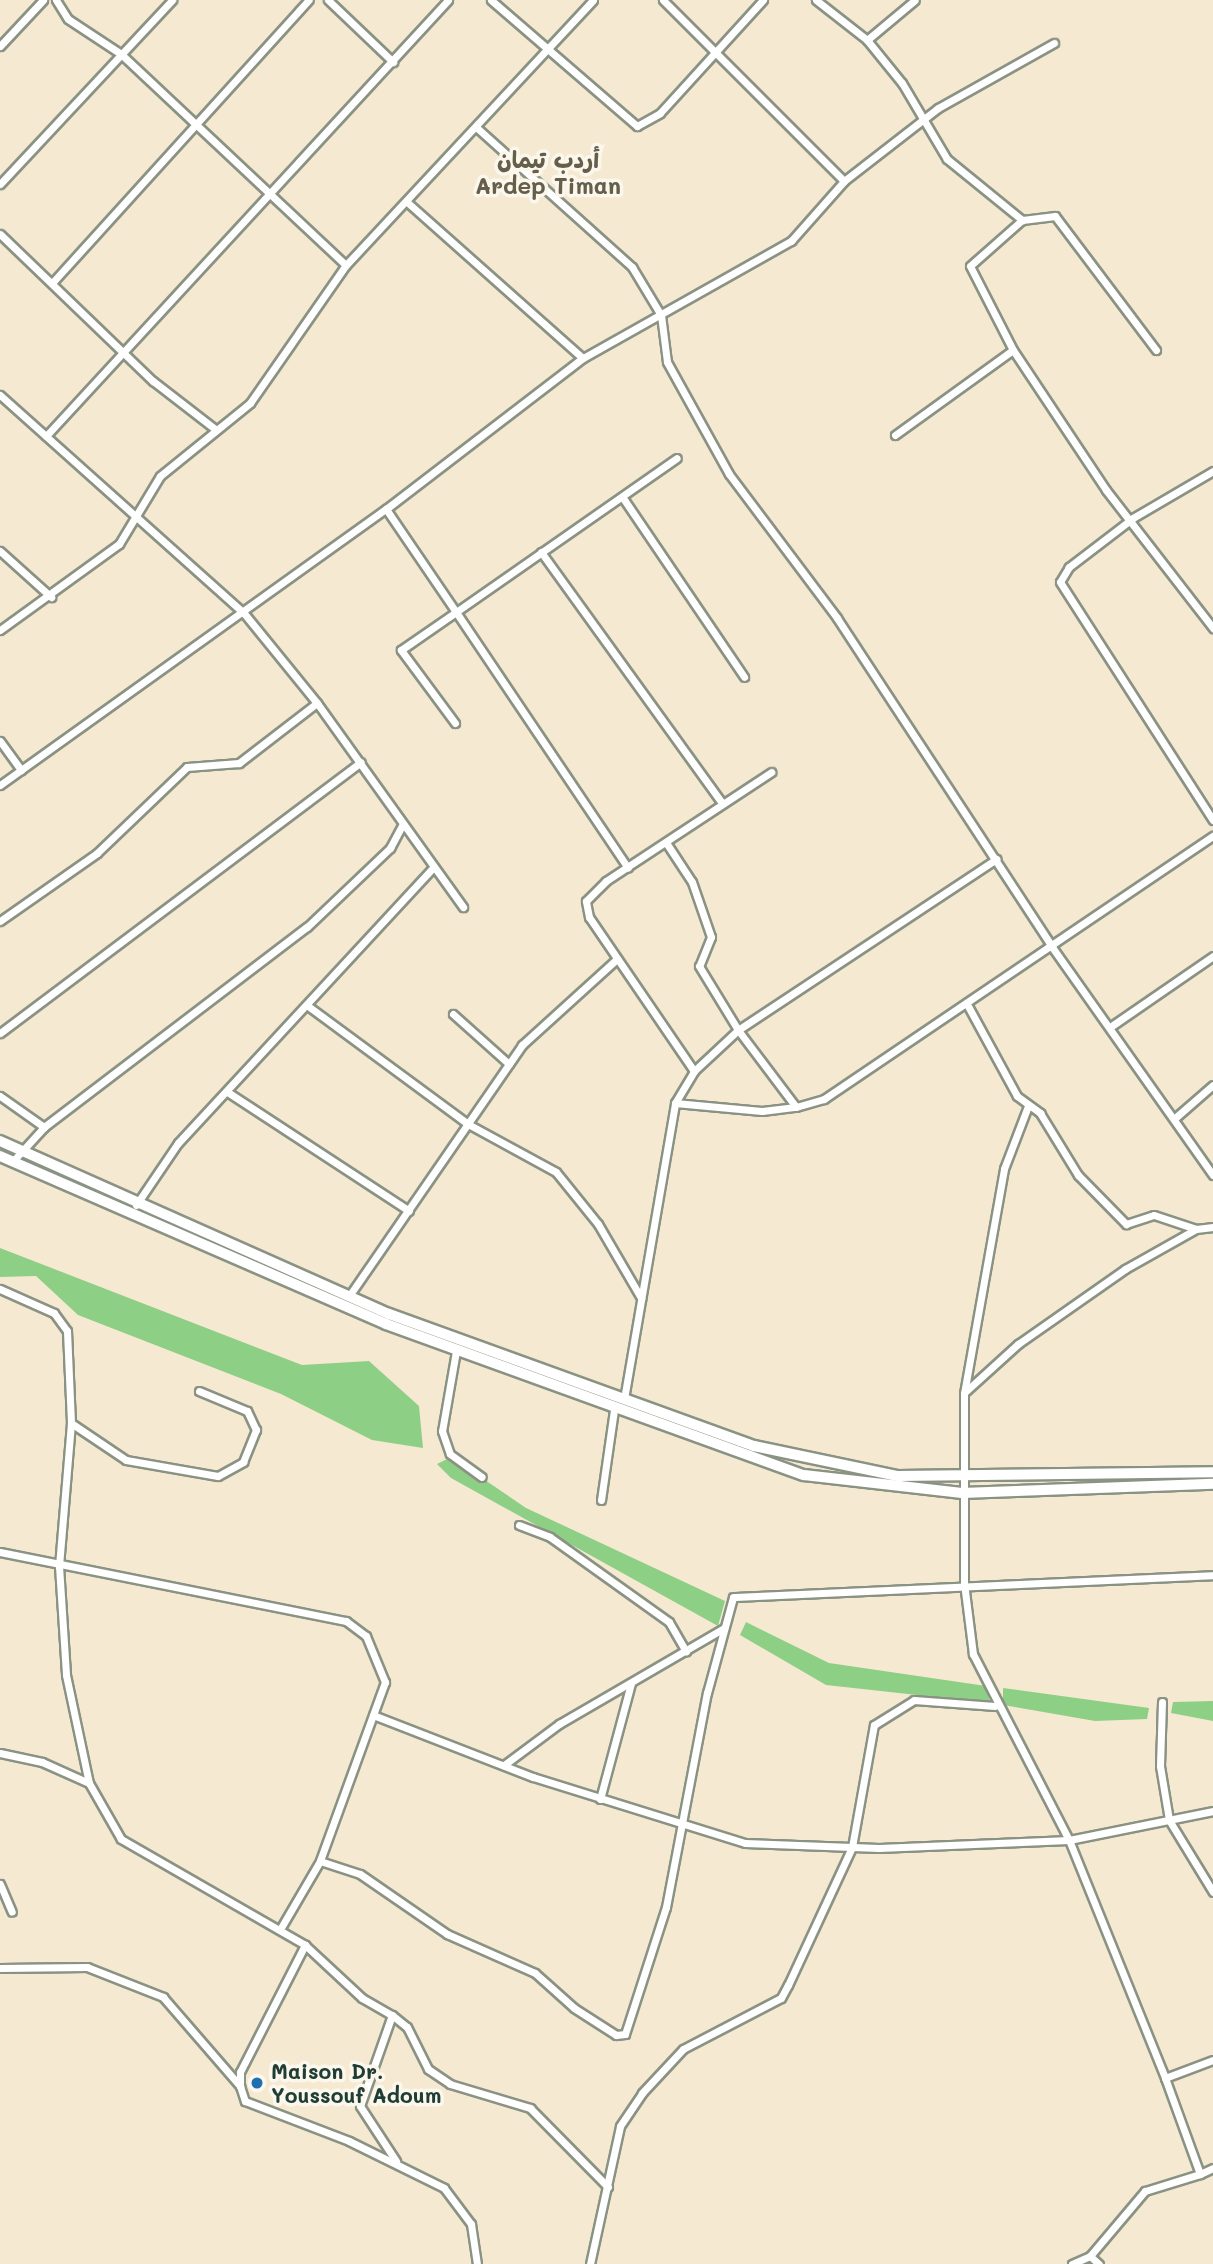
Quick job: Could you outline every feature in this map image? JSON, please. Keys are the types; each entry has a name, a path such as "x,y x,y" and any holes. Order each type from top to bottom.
{"street":[{"path":"0,46 43,0"},
{"path":"56,0 68,19 121,54 346,265"},
{"path":"0,184 172,0"},
{"path":"52,284 309,0"},
{"path":"328,0 393,61"},
{"path":"46,436 272,195 448,0"},
{"path":"491,0 637,126 660,113 763,0"},
{"path":"0,630 51,597 119,544 160,476 250,403 346,265 593,0"},
{"path":"663,0 718,49 844,181"},
{"path":"816,0 867,40 927,122 947,159 1022,220"},
{"path":"867,40 915,0"},
{"path":"0,785 386,509 583,358 791,241 844,181 927,122 938,108 1054,43"},
{"path":"476,127 632,267 661,316 667,362 729,474 837,618 1052,947 1113,1025 1213,1175"},
{"path":"407,202 583,358"},
{"path":"1156,350 1055,216 1022,220 970,266 1013,349 1106,490 1133,518 1213,628"},
{"path":"0,234 124,353 215,429"},
{"path":"895,435 1013,349"},
{"path":"0,395 134,520 243,612 317,703 361,762 431,870 463,907"},
{"path":"455,723 401,650 677,458"},
{"path":"1213,471 1133,518 1069,567 1060,582 1213,820"},
{"path":"623,498 744,677"},
{"path":"386,509 628,868"},
{"path":"0,551 51,597"},
{"path":"541,552 722,803"},
{"path":"0,921 97,853 187,767 239,763 317,703"},
{"path":"0,741 21,771"},
{"path":"0,1032 361,762"},
{"path":"694,1071 585,905 594,890 667,844 722,803 771,772"},
{"path":"13,1161 20,1148 44,1127 307,927 390,848 402,825"},
{"path":"675,1102 762,1111 796,1107 824,1099 968,1006 1213,836"},
{"path":"667,844 692,882 710,937 699,966 738,1030 796,1107"},
{"path":"624,1399 675,1102 694,1071 738,1030 996,859"},
{"path":"136,1205 178,1143 229,1093 431,870"},
{"path":"1113,1025 1213,956"},
{"path":"349,1296 509,1064 561,1005 618,959"},
{"path":"308,1006 468,1124 556,1172 598,1224 641,1299"},
{"path":"968,1006 1028,1106 1040,1113 1078,1175 1126,1224 1154,1215 1196,1229 1213,1227"},
{"path":"453,1014 509,1064"},
{"path":"1175,1118 1213,1086"},
{"path":"229,1093 409,1211"},
{"path":"0,1096 44,1127"},
{"path":"1028,1106 1004,1169 964,1393 964,1583 973,1654 991,1682 995,1706 1013,1727 1069,1840 1165,2078 1200,2174"},
{"path":"0,1140 136,1205 349,1296 624,1399 818,1463 898,1476 1213,1472"},
{"path":"0,1156 456,1351 614,1410 804,1475 962,1493 1213,1484"},
{"path":"964,1393 1054,1318 1196,1229"},
{"path":"0,1289 54,1313 67,1331 71,1423 59,1566 66,1675 89,1783 121,1839 182,1879 282,1926 362,1998 407,2027 428,2068 450,2084 530,2108 608,2188"},
{"path":"456,1351 442,1431 450,1454 482,1476"},
{"path":"71,1423 126,1460 218,1476 243,1462 256,1430 247,1410 199,1391"},
{"path":"601,1500 614,1410"},
{"path":"519,1525 550,1537 669,1622 686,1651"},
{"path":"0,1552 59,1566 128,1573 346,1621 366,1636 385,1682 320,1861 282,1926"},
{"path":"320,1861 360,1874 447,1934 535,1973 616,2035 632,2027 733,1597 964,1583 1213,1575"},
{"path":"505,1765 631,1682 724,1628"},
{"path":"600,1799 631,1682"},
{"path":"590,2264 621,2126 642,2093 683,2049 781,1998 852,1847 874,1725 914,1700 995,1706"},
{"path":"1162,1702 1160,1766 1169,1820 1213,1892"},
{"path":"373,1714 600,1799 681,1827 744,1843 852,1847 1069,1840 1213,1811"},
{"path":"0,1753 42,1762 89,1783"},
{"path":"0,1884 12,1912"},
{"path":"305,1945 240,2072 240,2086 245,2101 258,2110 399,2164 456,2200 471,2224 477,2264"},
{"path":"0,1968 87,1967 163,1997 240,2086"},
{"path":"392,2015 360,2106 399,2164"},
{"path":"1165,2078 1213,2060"},
{"path":"1072,2264 1090,2256 1145,2191 1213,2168"},
{"path":"1090,2256 1099,2264"}],"green space":[{"path":"0,1248 302,1365 369,1361 419,1406 423,1448 372,1440 281,1394 78,1315 36,1276 0,1277"},
{"path":"451,1457 526,1508 725,1601 718,1626 451,1478 437,1464"},
{"path":"746,1622 829,1663 986,1686 990,1703 826,1685 740,1635"},
{"path":"1003,1688 1149,1708 1147,1719 1095,1721 1003,1705"},
{"path":"1213,1701 1213,1721 1171,1713 1173,1702"}],"place":[{"name":"Maison Dr. Youssouf Adoum","path":"257,2083"}],"district":[{"name":"أردب تيمان Ardep Timan","path":"548,172"}]}
